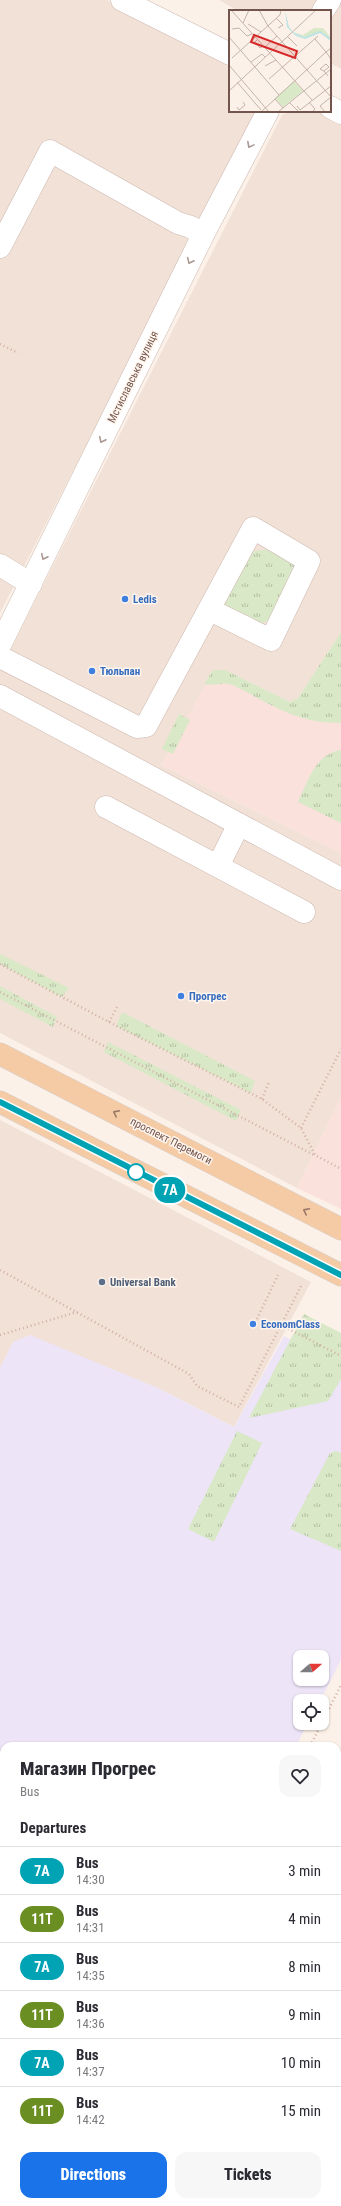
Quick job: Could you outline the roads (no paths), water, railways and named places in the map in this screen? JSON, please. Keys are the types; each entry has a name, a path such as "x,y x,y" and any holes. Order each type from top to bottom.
{"main road":[{"name":"проспект Перемоги","path":"0,1054 341,1229"},
{"path":"0,1102 341,1275"}],"street":[{"path":"122,0 229,54"},
{"path":"325,10 330,0"},
{"path":"331,108 341,113"},
{"name":"Мстиславська вулиця","path":"0,645 203,235 267,112"},
{"path":"0,247 50,151 178,223 192,227 203,235"},
{"path":"0,657 137,727 146,726 253,528 309,561 271,640 210,610"},
{"path":"0,566 31,584"},
{"path":"0,696 341,879"},
{"path":"106,807 304,912"},
{"path":"218,866 239,824"}],"place":[{"name":"Ledis","path":"125,599"},
{"name":"Тюльпан","path":"92,671"},
{"name":"Прогрес","path":"181,996"},
{"name":"Universal Bank","path":"102,1282"},
{"name":"EconomClass","path":"253,1324"}]}
